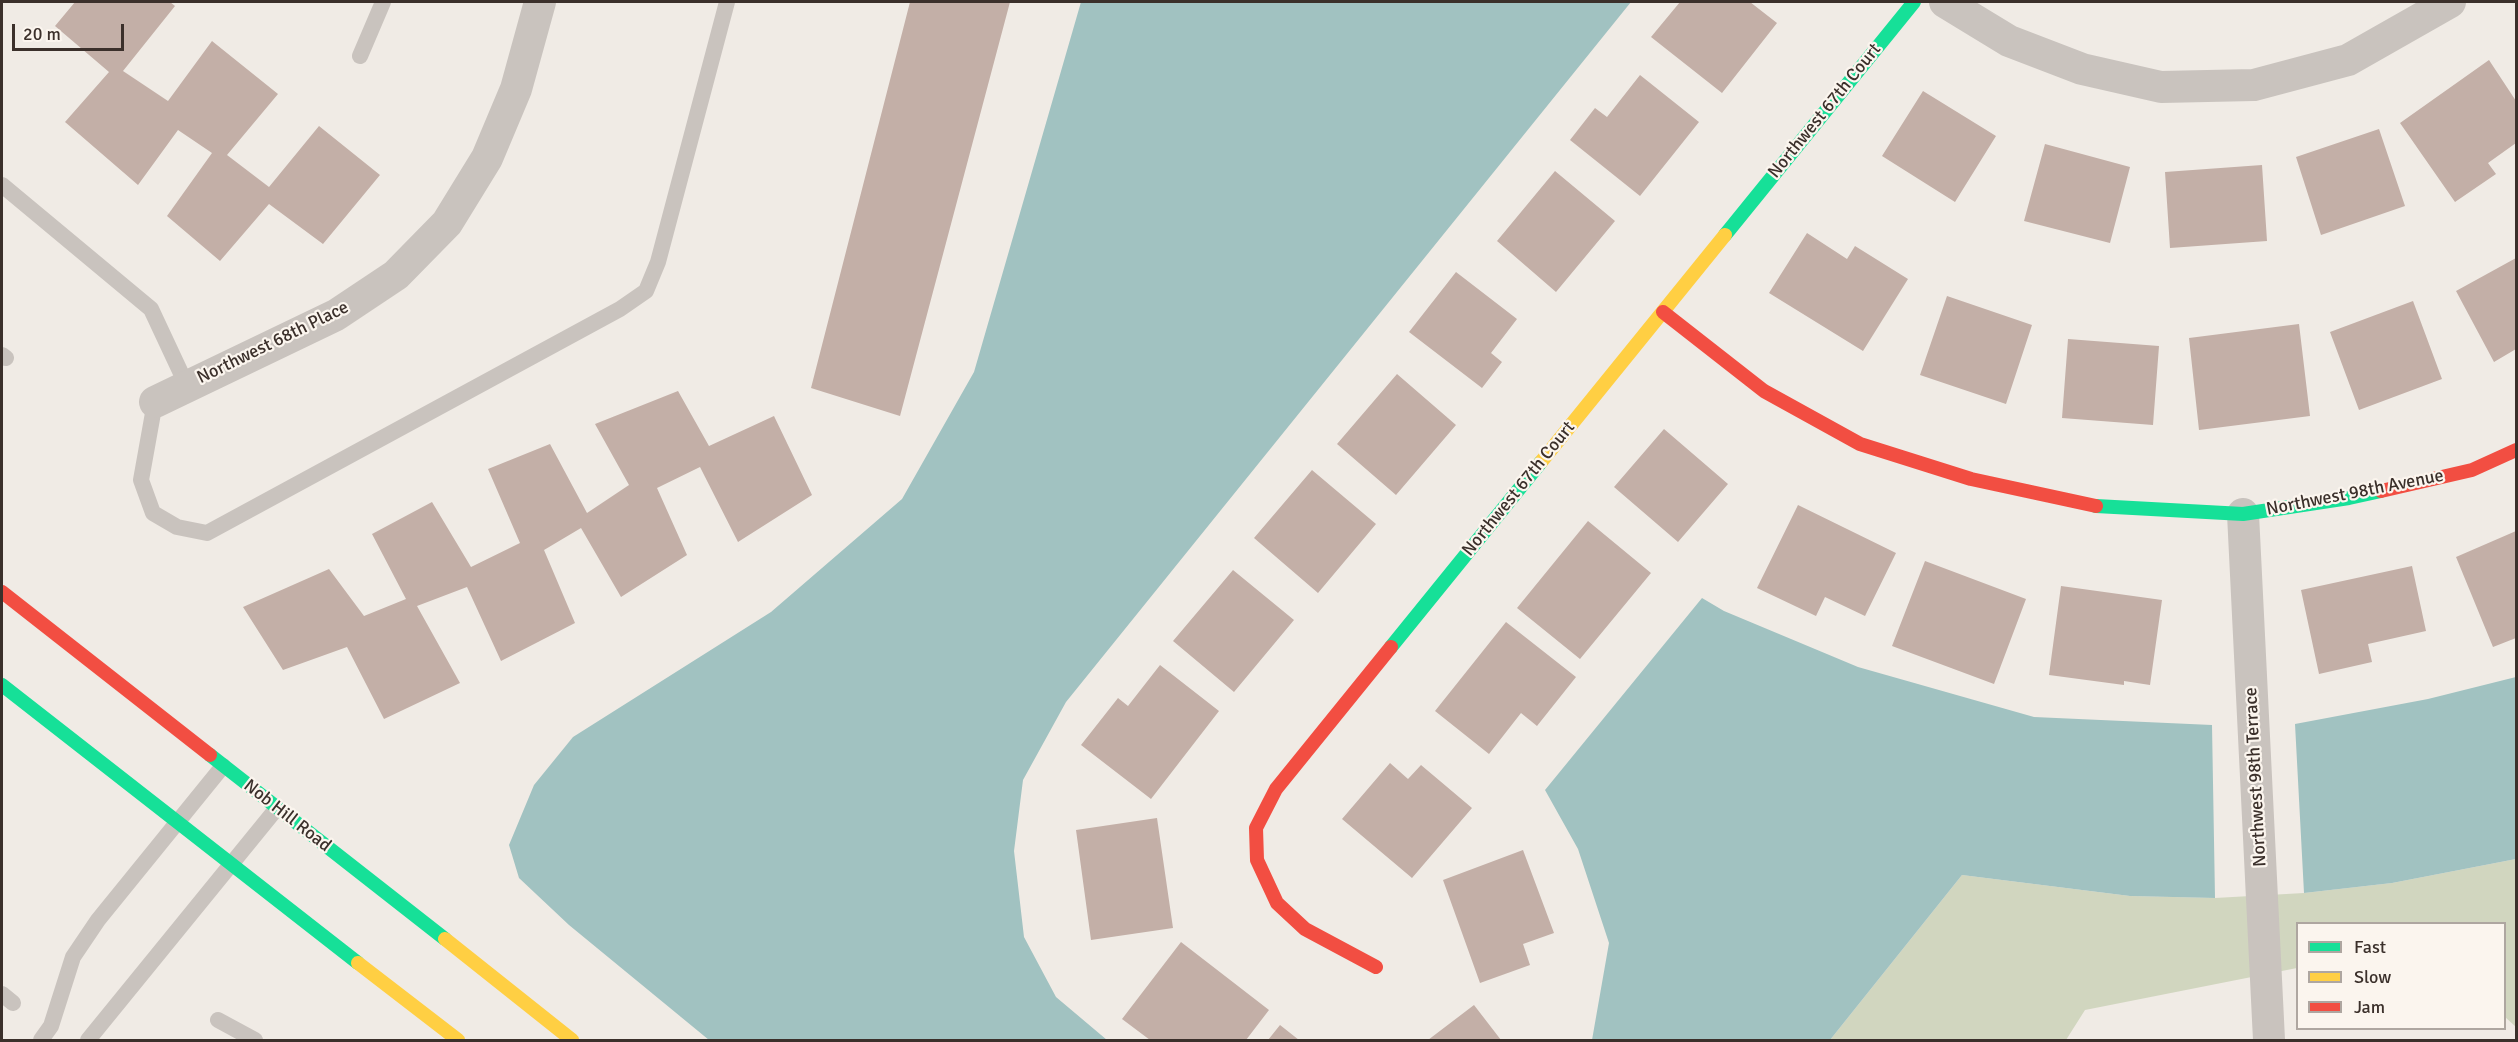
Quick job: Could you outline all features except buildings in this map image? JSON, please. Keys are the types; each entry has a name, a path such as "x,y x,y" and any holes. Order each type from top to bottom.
{"street":[{"name":"Northwest 68th Place","path":"155,402 336,315 396,275 447,223 487,158 516,89 540,2"},
{"name":"Northwest 67th Court","path":"1376,967 1305,929 1277,903 1257,860 1256,828 1276,789 1914,2"},
{"path":"1945,2 2009,41 2082,69 2161,87 2254,85 2348,60 2450,2"},
{"name":"Northwest 98th Avenue","path":"1663,312 1764,390 1860,444 1971,479 2106,508 2243,514 2349,498 2472,470 2517,450"},
{"name":"Northwest 98th Terrace","path":"2243,514 2269,1041"},
{"name":"Nob Hill Road","path":"2,592 569,1040"},
{"path":"2,685 458,1041"}],"lane":[{"path":"360,56 383,2"},
{"path":"155,402 141,480 153,513 177,527 207,533 620,309 646,291 658,262 727,2"},
{"path":"2,185 151,309 187,386"},
{"path":"41,1041 51,1026 73,957 98,920 223,766"},
{"path":"88,1041 278,808"},
{"path":"218,1020 255,1041"}],"green space":[{"path":"2516,859 2516,1027 2506,1018 2506,922 2296,922 2296,968 2085,1010 2066,1040 1830,1040 1962,875 2130,896 2215,898 2304,893 2392,883"}],"water":[{"path":"1081,2 1631,2 1066,702 1023,780 1014,851 1024,937 1056,997 1107,1040 709,1040 569,925 519,878 509,845 534,785 573,737 771,612 902,499 974,372"},
{"path":"1702,598 1724,611 1858,667 2034,717 2212,725 2215,898 2130,896 1962,875 1830,1040 1592,1040 1609,943 1578,849 1545,790"},
{"path":"2516,677 2516,859 2392,883 2304,893 2295,724 2428,699"}],"traffic: fast":[{"path":"1725,235 1914,2"},
{"path":"1391,647 1541,462"},
{"path":"2096,506 2243,514 2381,491"},
{"path":"2,685 358,963"},
{"path":"210,755 445,939"}],"traffic: slow":[{"path":"1541,462 1725,235"},
{"path":"445,939 572,1040"},
{"path":"358,963 458,1040"}],"traffic: jam":[{"path":"1663,312 1764,391 1860,444 1971,479 2096,506"},
{"path":"2381,491 2472,470 2516,450"},
{"path":"2,592 210,755"},
{"path":"1376,967 1305,929 1277,903 1257,860 1256,828 1276,789 1391,647"}]}
